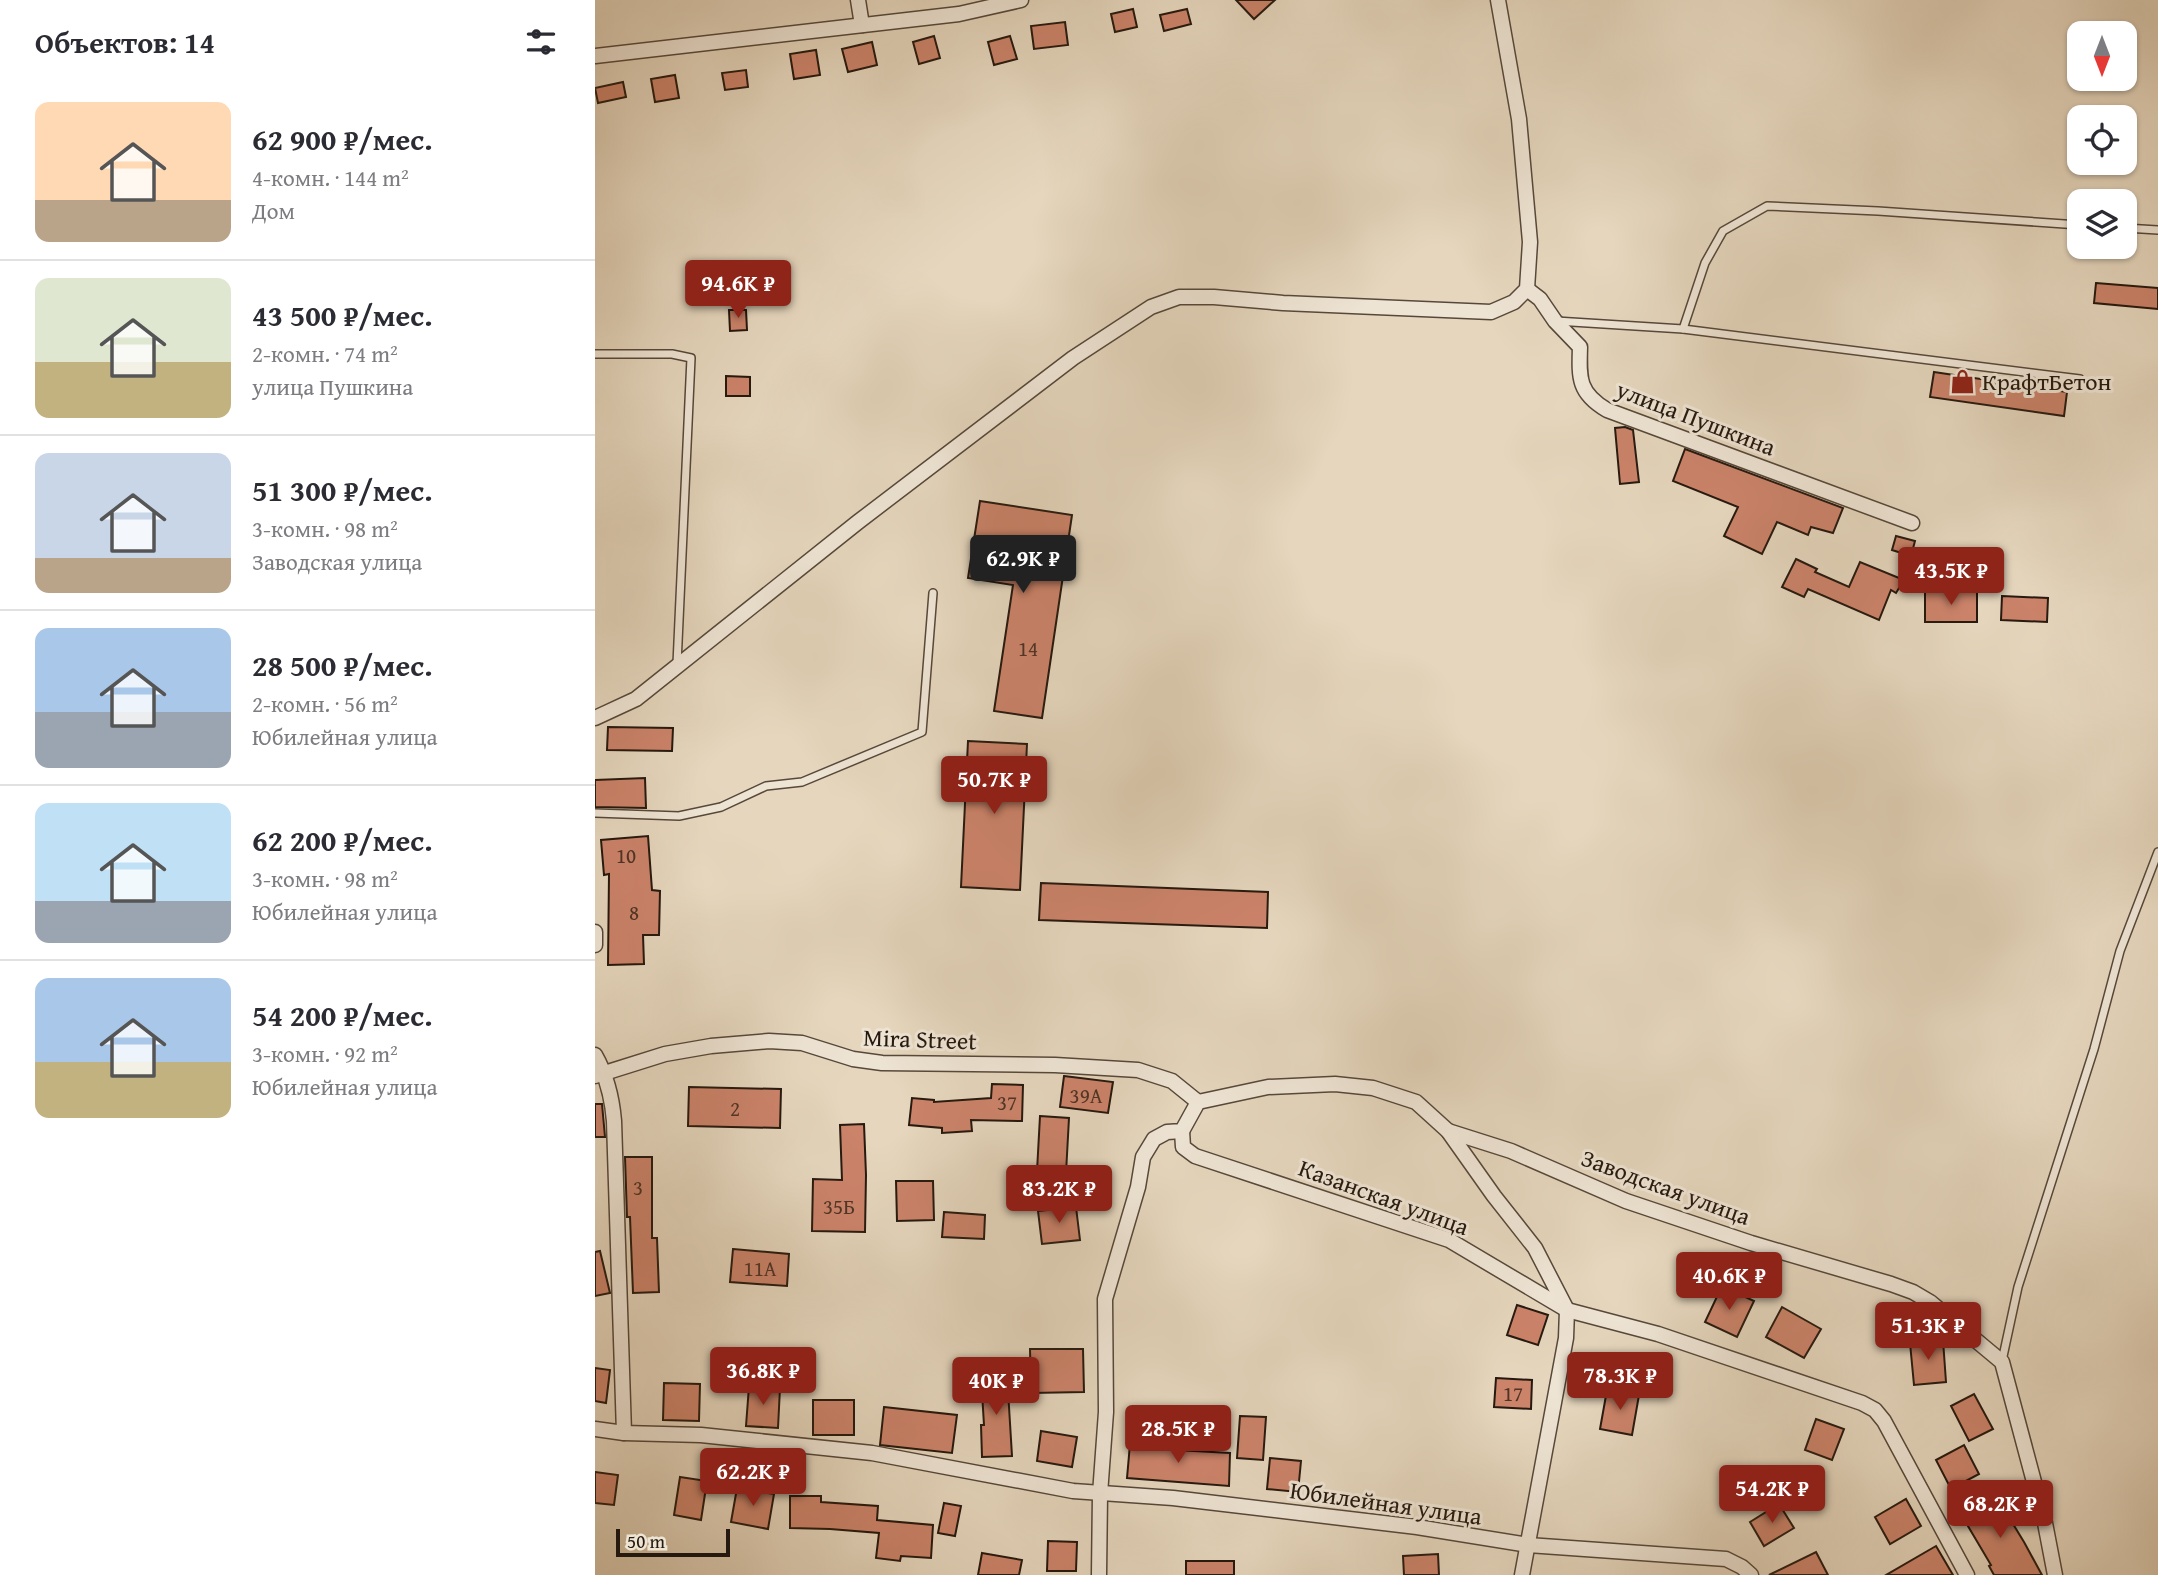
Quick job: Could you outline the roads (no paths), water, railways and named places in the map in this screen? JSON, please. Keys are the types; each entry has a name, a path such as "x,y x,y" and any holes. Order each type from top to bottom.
{"street":[{"path":"858,0 862,25"},
{"path":"595,56 959,14 1021,0"},
{"path":"595,718 636,699 848,530 1073,358 1151,307 1179,297 1214,297 1283,303 1491,312 1514,302 1527,289 1529,243 1519,119 1499,0"},
{"name":"улица Пушкина","path":"1527,289 1540,299 1555,321 1580,347 1579,377 1585,394 1594,403 1912,523"},
{"path":"595,932 595,945"},
{"name":"Mira Street","path":"600,1074 665,1054 711,1046 769,1041 802,1043 853,1059 882,1063 1055,1065 1138,1070 1172,1081 1198,1102"},
{"path":"595,1055 612,1100 614,1121 624,1433"},
{"path":"1099,1575 1100,1494 1106,1412 1105,1298 1138,1187 1143,1157 1154,1139 1167,1132 1182,1131 1198,1102 1268,1087 1335,1084 1373,1088 1416,1102 1448,1131 1535,1248 1567,1310 1566,1338 1522,1575"},
{"name":"Казанская улица","path":"1182,1131 1183,1147 1195,1156 1449,1240 1567,1310 1658,1334 1862,1402 1875,1410 1884,1421 1968,1575"},
{"name":"Заводская улица","path":"1448,1131 1511,1151 1626,1201 1751,1243 1913,1292 1930,1302 2002,1362"},
{"path":"2002,1362 2045,1523 2055,1575"},
{"name":"Юбилейная улица","path":"595,1429 701,1436 872,1453 1073,1491 1173,1498 1417,1527 1528,1545 1726,1559 1751,1575"}],"lane":[{"path":"1683,329 1706,263 1723,231 1767,206 2067,224"},
{"path":"2137,229 2158,230"},
{"path":"1555,321 1683,329 2080,379"},
{"path":"595,355 672,355 691,358 677,664"},
{"path":"595,813 679,816 721,807 766,786 802,782 922,732 933,593"},
{"path":"2002,1362 2018,1287 2094,1049 2120,951 2158,852"}],"place":[{"name":"КрафтБетон","path":"1962,381"}]}
